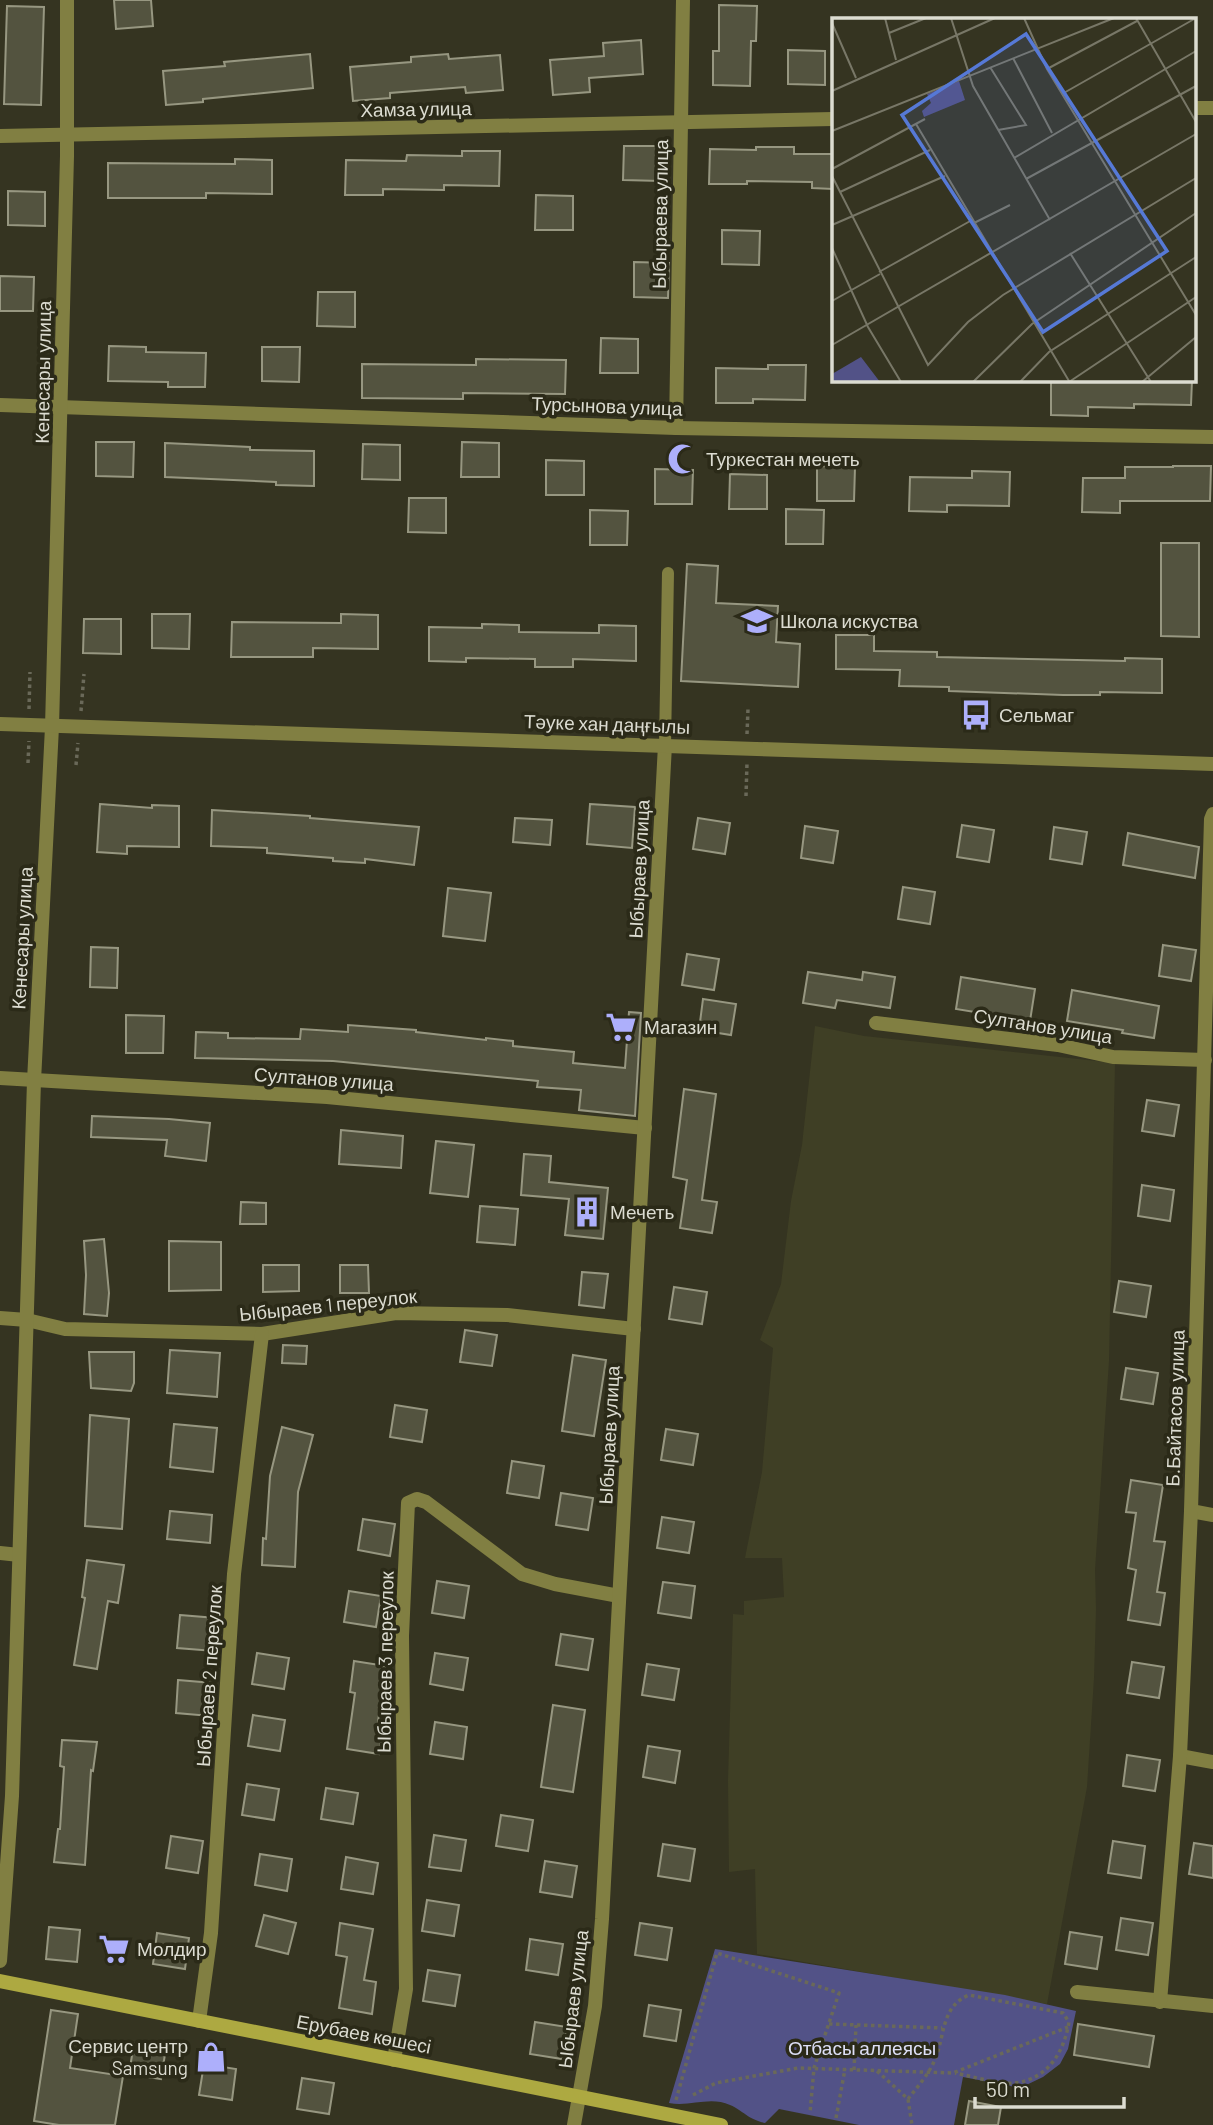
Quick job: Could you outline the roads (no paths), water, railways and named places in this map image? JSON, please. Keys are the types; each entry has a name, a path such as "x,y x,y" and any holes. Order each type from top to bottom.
{"main road":[{"name":"Ерубаев көшесі","path":"0,1981 721,2125"}],"street":[{"name":"Кенесары улица","path":"0,1961 19,1555 34,1081 52,727 67,136 67,0"},
{"name":"Ыбыраева улица","path":"676,428 683,0"},
{"name":"Хамза улица","path":"0,136 832,119"},
{"name":"Турсынова улица","path":"0,405 676,428 1213,437"},
{"name":"Тәуке хан даңғылы","path":"0,724 1213,764"},
{"name":"Ыбыраев улица","path":"574,2125 595,2006 602,1919 665,745"},
{"name":"Б.Байтасов улица","path":"1160,2003 1180,1756 1191,1511 1209,1092 1205,1060 1210,819 1213,814"},
{"name":"Султанов улица","path":"876,1023 1058,1045 1113,1057 1205,1060"},
{"name":"Султанов улица","path":"0,1079 327,1097 645,1128"},
{"name":"Ыбыраев 1 переулок","path":"0,1318 27,1320 65,1329 262,1334 396,1313 507,1315 634,1329"},
{"name":"Ыбыраев 2 переулок","path":"199,2021 211,1933 234,1574 262,1334"},
{"name":"Ыбыраев 3 переулок","path":"394,2060 406,1989 402,1636 408,1503 417,1499 426,1502 522,1574 555,1584 619,1596"},
{"path":"1191,1511 1213,1515"},
{"path":"0,1553 19,1555"},
{"path":"1180,1756 1213,1762"},
{"path":"1077,1992 1160,2003 1213,2006"}],"lane":[{"path":"665,745 668,572"}],"place":[{"name":"Туркестан мечеть","path":"683,459"},
{"name":"Школа искуства","path":"757,621"},
{"name":"Сельмаг","path":"976,715"},
{"name":"Магазин","path":"621,1027"},
{"name":"Мечеть","path":"587,1212"},
{"name":"Молдир","path":"114,1949"},
{"name":"Сервис центр Samsung","path":"211,2057"}],"park label":[{"name":"Отбасы аллеясы","path":"862,2048"}]}
